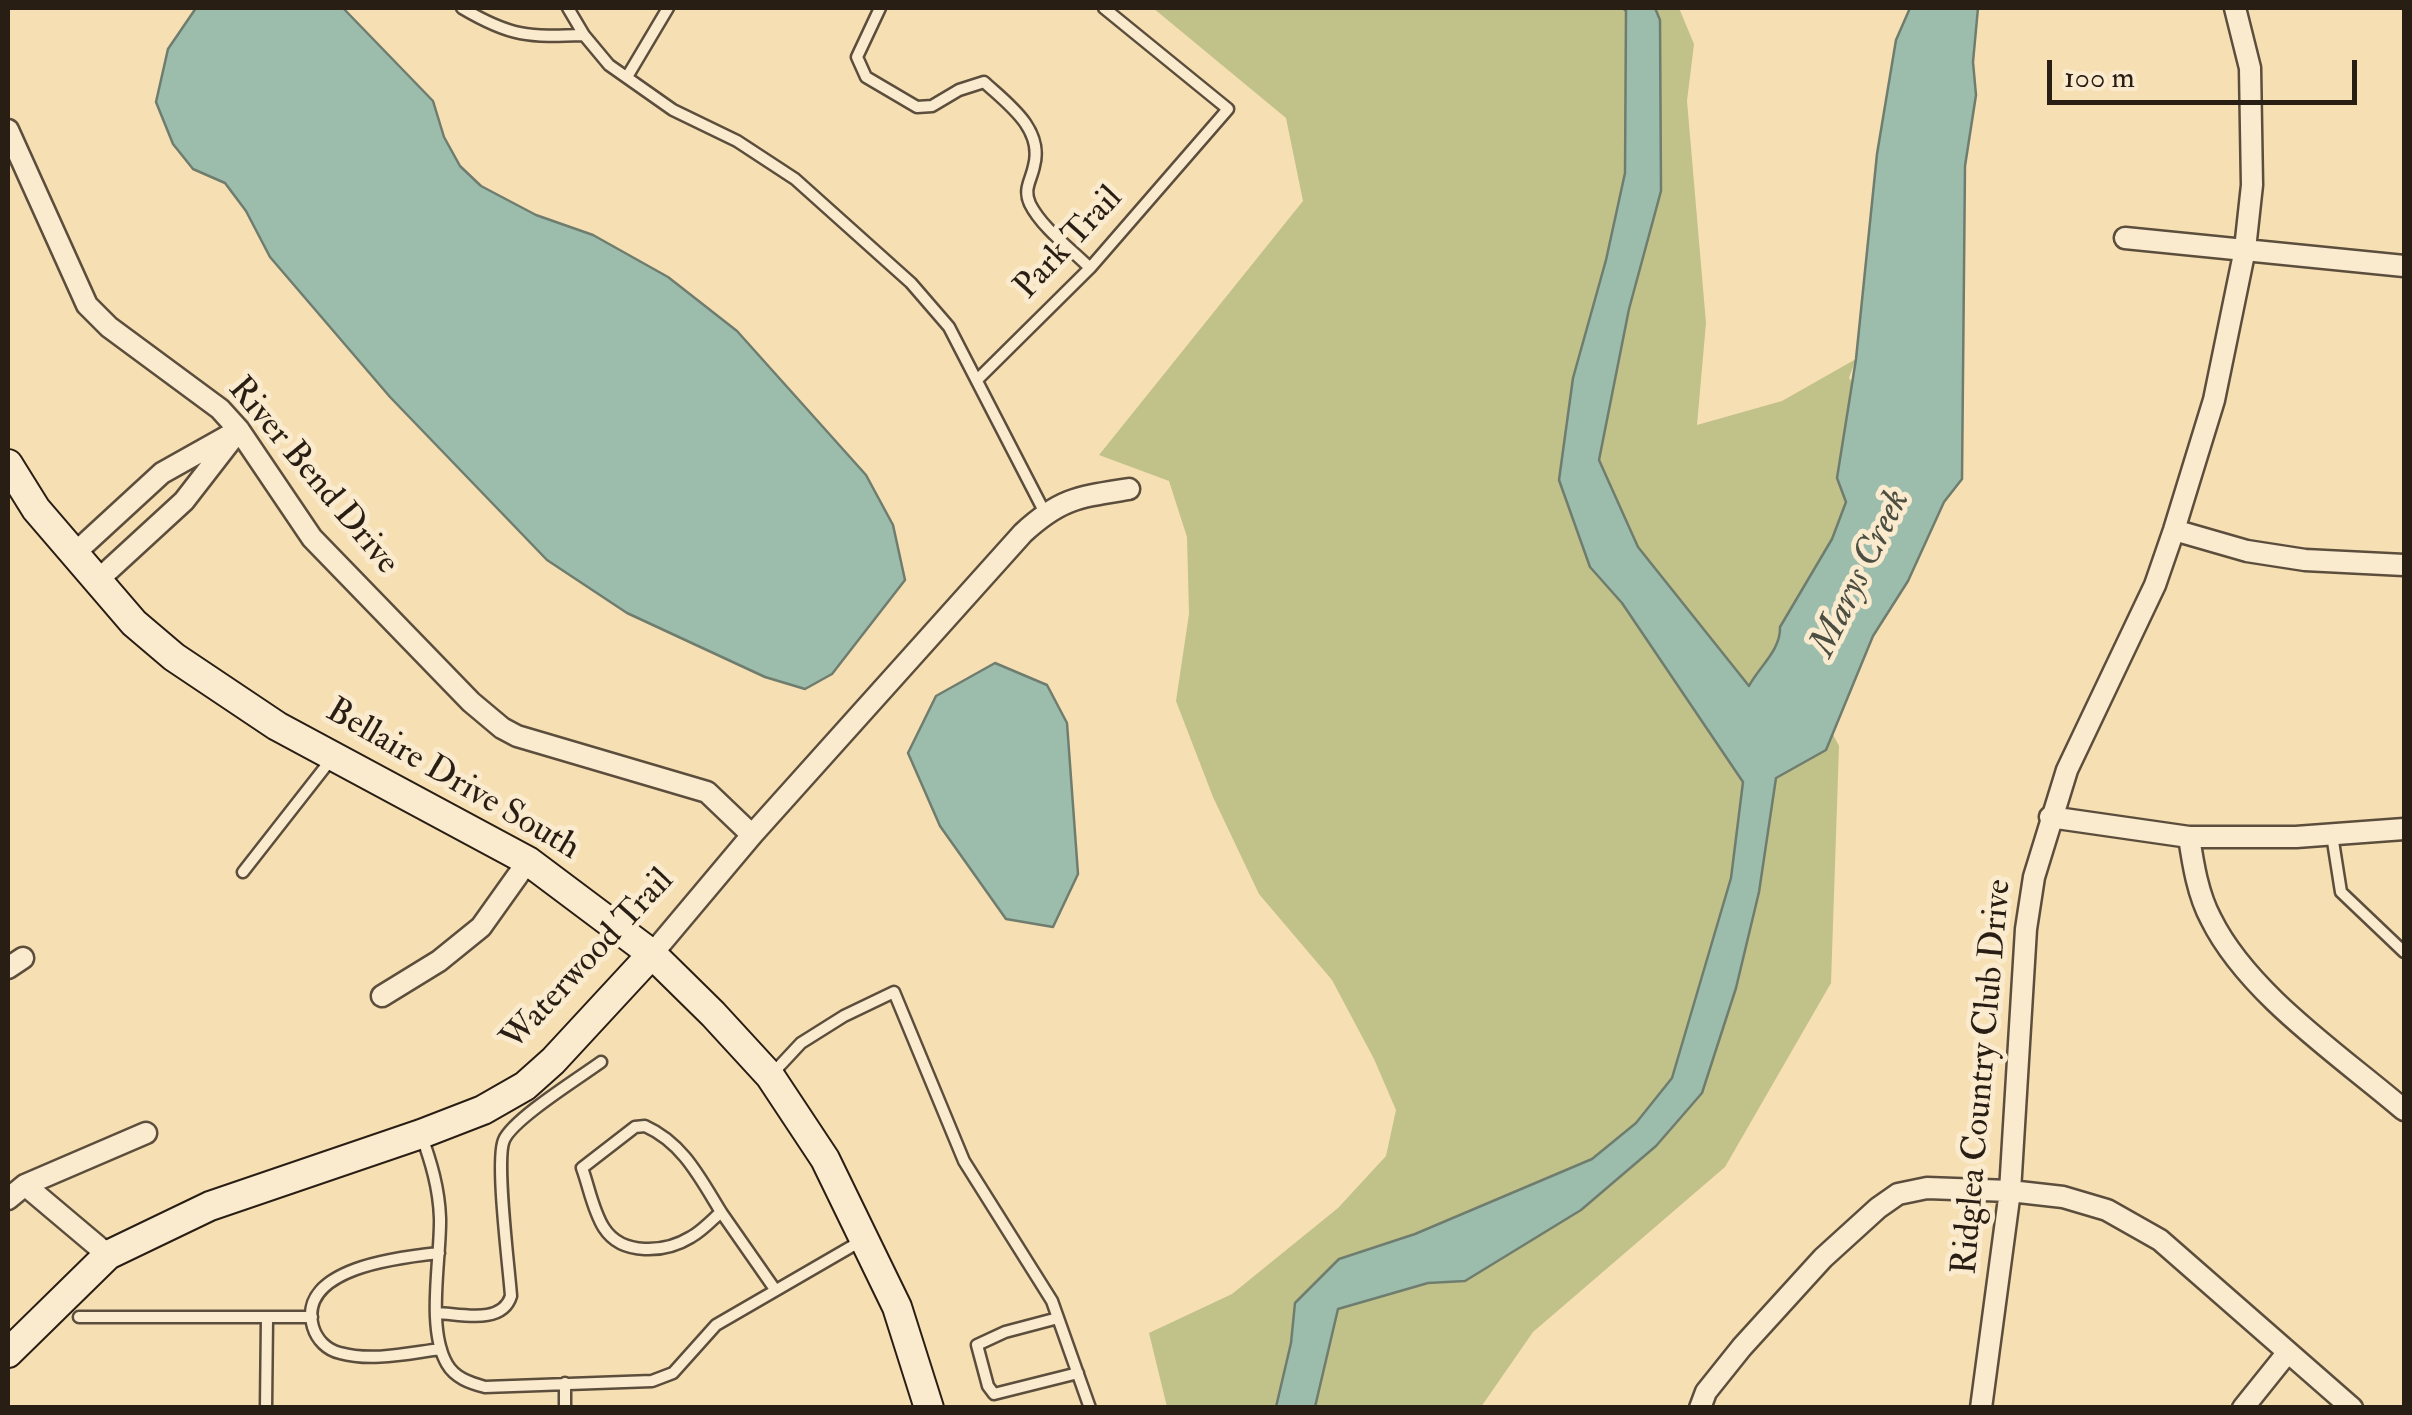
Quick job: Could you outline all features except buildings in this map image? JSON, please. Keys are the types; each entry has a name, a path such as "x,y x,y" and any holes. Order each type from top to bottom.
{"street":[{"name":"Ridglea Country Club Drive","path":"1981,1408 2010,1191 2026,929 2034,877 2067,770 2155,585 2174,530 2214,400 2245,248 2252,185 2250,68 2236,8"},
{"name":"River Bend Drive","path":"8,130 87,305 109,328 220,409 239,430 312,538 470,702 517,736 707,792 752,835"},
{"path":"2125,238 2404,266"},
{"path":"75,553 162,473 239,430"},
{"path":"98,580 184,501 239,430"},
{"name":"Bellaire Drive South","path":"8,464 36,509 134,623 174,657 278,726 528,861 652,954 713,1014 770,1076 825,1159 898,1306 929,1408"},
{"name":"Waterwood Trail","path":"8,1352 108,1255 210,1206 422,1134 482,1110 525,1086 553,1062 652,954 960,599 1045,512 1075,498 1129,489"},
{"path":"2174,530 2248,552 2404,565"},
{"path":"2050,817 2189,836 2296,838 2404,829"},
{"path":"2189,836 2210,918 2236,960 2268,995 2404,1110"},
{"path":"382,996 439,961 480,927 528,861"},
{"path":"8,1199 25,1185 146,1133"},
{"path":"25,1185 108,1255"},
{"path":"1700,1408 1706,1392 1742,1348 1823,1258 1898,1194 1927,1188 2010,1191 2063,1198 2107,1210 2160,1240 2352,1408"},
{"path":"2243,1408 2288,1352"}],"lane":[{"path":"462,8 492,26 522,36 584,35"},
{"path":"568,8 608,64 673,110 738,141 794,179 911,283 949,327 1045,512"},
{"path":"627,77 668,8"},
{"path":"880,8 856,57 866,77 916,107 932,106 959,90 984,82 1026,122 1036,149 1026,191 1031,206 1090,268"},
{"name":"Park Trail","path":"976,380 1090,268 1228,109 1104,8"},
{"path":"244,872 333,756"},
{"path":"2332,834 2341,892 2404,952"},
{"path":"770,1076 801,1043 894,992 964,1161 1052,1301 1090,1408"},
{"path":"438,1313 490,1315 508,1304 511,1296 500,1162 504,1140 517,1123 601,1062"},
{"path":"721,1212 690,1238 663,1248 634,1249 614,1240 602,1225 582,1168 635,1127 645,1126 663,1134 680,1148 774,1288"},
{"path":"422,1134 435,1176 440,1216 437,1335 447,1365 465,1382 485,1387 652,1381 673,1373 716,1324 866,1238"},
{"path":"439,1253 398,1258 336,1278 319,1292 312,1317 320,1341 335,1353 377,1356 442,1349"},
{"path":"79,1317 312,1317"},
{"path":"266,1408 267,1318"},
{"path":"1058,1318 1005,1332 977,1346 988,1386 994,1394 1078,1373"},
{"path":"565,1384 565,1408"}],"green space":[{"path":"1153,8 1679,8 1694,44 1687,101 1706,323 1697,425 1782,401 1856,359 1849,378 1878,418 1790,651 1839,746 1831,983 1725,1167 1533,1332 1481,1407 1167,1407 1149,1333 1232,1294 1338,1208 1386,1156 1396,1110 1332,980 1259,894 1213,797 1176,701 1189,614 1187,537 1169,481 1099,455 1303,201 1286,118"}],"water":[{"path":"196,8 343,8 433,101 444,137 460,166 481,186 536,215 593,235 668,277 737,331 866,475 893,525 905,580 832,674 805,689 765,677 627,613 547,560 390,397 270,257 246,211 225,183 193,169 173,144 156,102 168,49"},
{"name":"Marys Creek","path":"1623,8 1655,8 1660,20 1661,191 1629,309 1599,460 1638,547 1749,686 1773,651 1780,627 1832,539 1846,502 1837,478 1856,359 1877,154 1896,40 1910,8 1978,8 1973,62 1976,95 1965,166 1962,479 1944,502 1908,581 1873,636 1826,750 1776,778 1759,892 1736,988 1702,1093 1656,1146 1581,1210 1465,1281 1428,1283 1338,1309 1315,1407 1276,1407 1291,1343 1295,1303 1339,1259 1415,1234 1592,1159 1636,1123 1672,1078 1731,878 1743,782 1622,603 1590,567 1559,480 1573,378 1625,173"},
{"path":"995,663 1047,685 1067,723 1078,874 1053,927 1006,919 940,826 908,753 936,696"}]}
